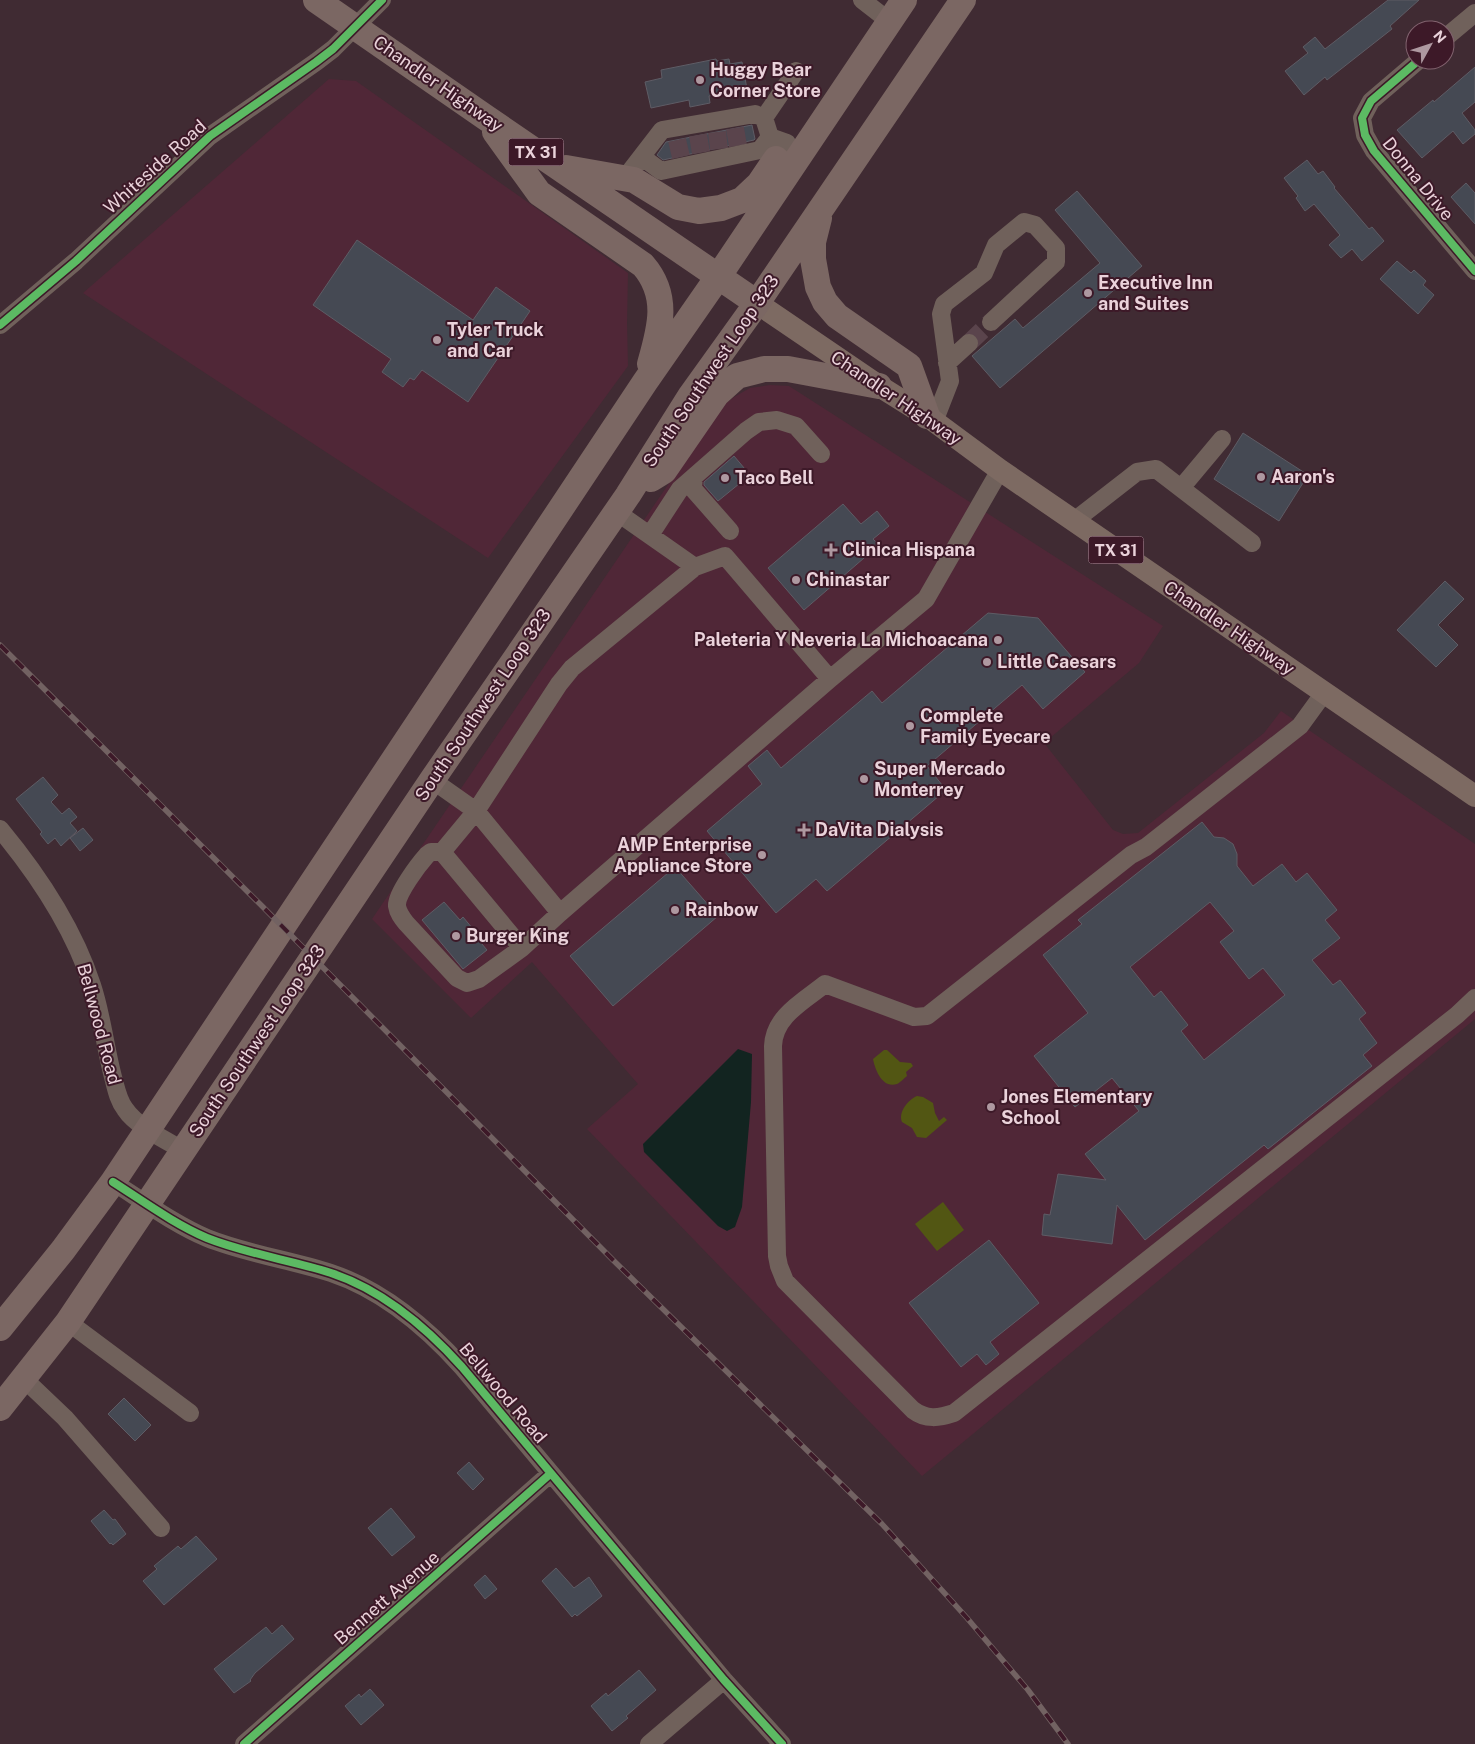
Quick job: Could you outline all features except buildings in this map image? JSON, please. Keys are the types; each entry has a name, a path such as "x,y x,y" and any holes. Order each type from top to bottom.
{"highway":[{"name":"Chandler Highway","path":"316,0 484,118 757,303"},
{"name":"South Southwest Loop 323","path":"0,1408 68,1322 432,780 622,503 691,395 757,303 962,0"},
{"path":"557,166 634,180 678,207 699,211 721,208 742,200 751,193 778,140 839,67 892,17"},
{"path":"0,1328 57,1257 113,1182 645,382 718,277 892,17"},
{"path":"484,118 540,193 643,265 653,277 660,303 661,317 660,330 645,382"},
{"path":"823,205 814,236 813,259 817,282 825,302 837,316 909,366 931,419"},
{"path":"622,503 664,471 717,394 737,376 764,369 788,369 879,386"}],"main road":[{"name":"Chandler Highway","path":"757,303 931,419 1000,470 1475,796"}],"street":[{"name":"Whiteside Road","path":"0,325 76,261 210,136 316,62 356,27 382,0"},
{"path":"862,0 892,17"},
{"path":"1455,30 1475,13"},
{"name":"Donna Drive","path":"1407,70 1371,101 1362,118 1365,136 1374,151 1475,272"},
{"path":"764,118 796,71"},
{"path":"625,178 662,130 676,134 734,123 755,114 764,118 778,140 760,150 738,150 681,162 661,171 642,157"},
{"path":"931,419 950,381 941,314 944,304 984,273 996,244 1024,222 1035,226 1056,248 1056,262 991,322"},
{"path":"947,363 969,343"},
{"path":"650,536 680,489 752,425 765,420 777,420 796,426 821,454"},
{"path":"1180,488 1222,439"},
{"path":"1074,521 1138,472 1156,469 1252,543"},
{"path":"442,852 427,854 400,895 397,906 406,923 457,978 468,983 479,979 522,948 560,913 926,599 1000,470"},
{"path":"694,477 694,490 730,531"},
{"path":"622,503 650,536 695,567"},
{"path":"442,852 476,811 566,676 695,567 725,556 830,680"},
{"path":"1324,693 1300,726 1146,847 1131,855 927,1016 914,1017 825,984 784,1018 775,1031 773,1046 777,1256 785,1281 912,1410 926,1417 935,1418 954,1413 1475,998"},
{"path":"432,780 476,811 560,913"},
{"name":"Bellwood Road","path":"0,829 45,888 72,938 92,985 118,1096 123,1108 130,1116 148,1129 183,1150"},
{"path":"442,852 522,948"},
{"name":"Bellwood Road","path":"113,1182 194,1232 332,1274 361,1286 396,1307 428,1333 451,1354 724,1680 782,1744"},
{"path":"68,1322 190,1413"},
{"path":"23,1378 65,1418 161,1528"},
{"name":"Bennett Avenue","path":"244,1744 550,1474"},
{"path":"648,1744 724,1680"}],"shaded area":[{"path":"329,79 356,81 628,273 628,366 488,558 83,293"},
{"path":"770,385 789,386 1163,626 1139,663 1044,743 1113,830 1123,834 1138,833 1264,733 1281,711 1475,844 1475,1019 922,1476 587,1129 638,1084 532,962 471,1018 372,919 721,407 750,388"},
{"path":"738,1049 752,1054 751,1102 742,1207 735,1227 727,1231 718,1226 644,1152 643,1144"},
{"path":"884,1050 887,1050 900,1062 911,1063 913,1066 906,1072 907,1076 897,1084 887,1084 875,1068 873,1059"},
{"path":"917,1096 933,1103 939,1121 944,1117 947,1120 926,1138 917,1137 912,1128 902,1122 901,1118 903,1110 910,1100"},
{"path":"943,1202 964,1230 937,1251 915,1224"}],"tunnel":[{"path":"735,128 738,146"},
{"path":"717,132 719,149"},
{"path":"698,135 701,153"},
{"path":"677,140 681,157"},
{"path":"969,343 991,322"}],"railway":[{"path":"0,645 613,1260 882,1524 967,1618 1028,1690 1068,1744"}],"cycle path":[{"path":"0,325 76,261 210,136 333,49 382,0"},
{"path":"1407,70 1371,101 1362,118 1365,135 1374,151 1475,271"},
{"path":"113,1182 159,1212 207,1238 222,1244 316,1268 350,1280 386,1300 419,1325 462,1367 724,1680 782,1744"},
{"path":"244,1744 550,1474"}],"place":[{"name":"Huggy Bear Corner Store","path":"700,80"},
{"name":"Executive Inn and Suites","path":"1088,293"},
{"name":"Tyler Truck and Car","path":"437,340"},
{"name":"Aaron's","path":"1261,477"},
{"name":"Taco Bell","path":"725,478"},
{"name":"Clinica Hispana","path":"831,550"},
{"name":"Chinastar","path":"796,580"},
{"name":"Paleteria Y Neveria La Michoacana","path":"998,640"},
{"name":"Little Caesars","path":"987,662"},
{"name":"Complete Family Eyecare","path":"910,726"},
{"name":"Super Mercado Monterrey","path":"864,779"},
{"name":"DaVita Dialysis","path":"804,830"},
{"name":"AMP Enterprise Appliance Store","path":"762,855"},
{"name":"Rainbow","path":"675,910"},
{"name":"Burger King","path":"456,936"},
{"name":"Jones Elementary School","path":"991,1107"}]}
